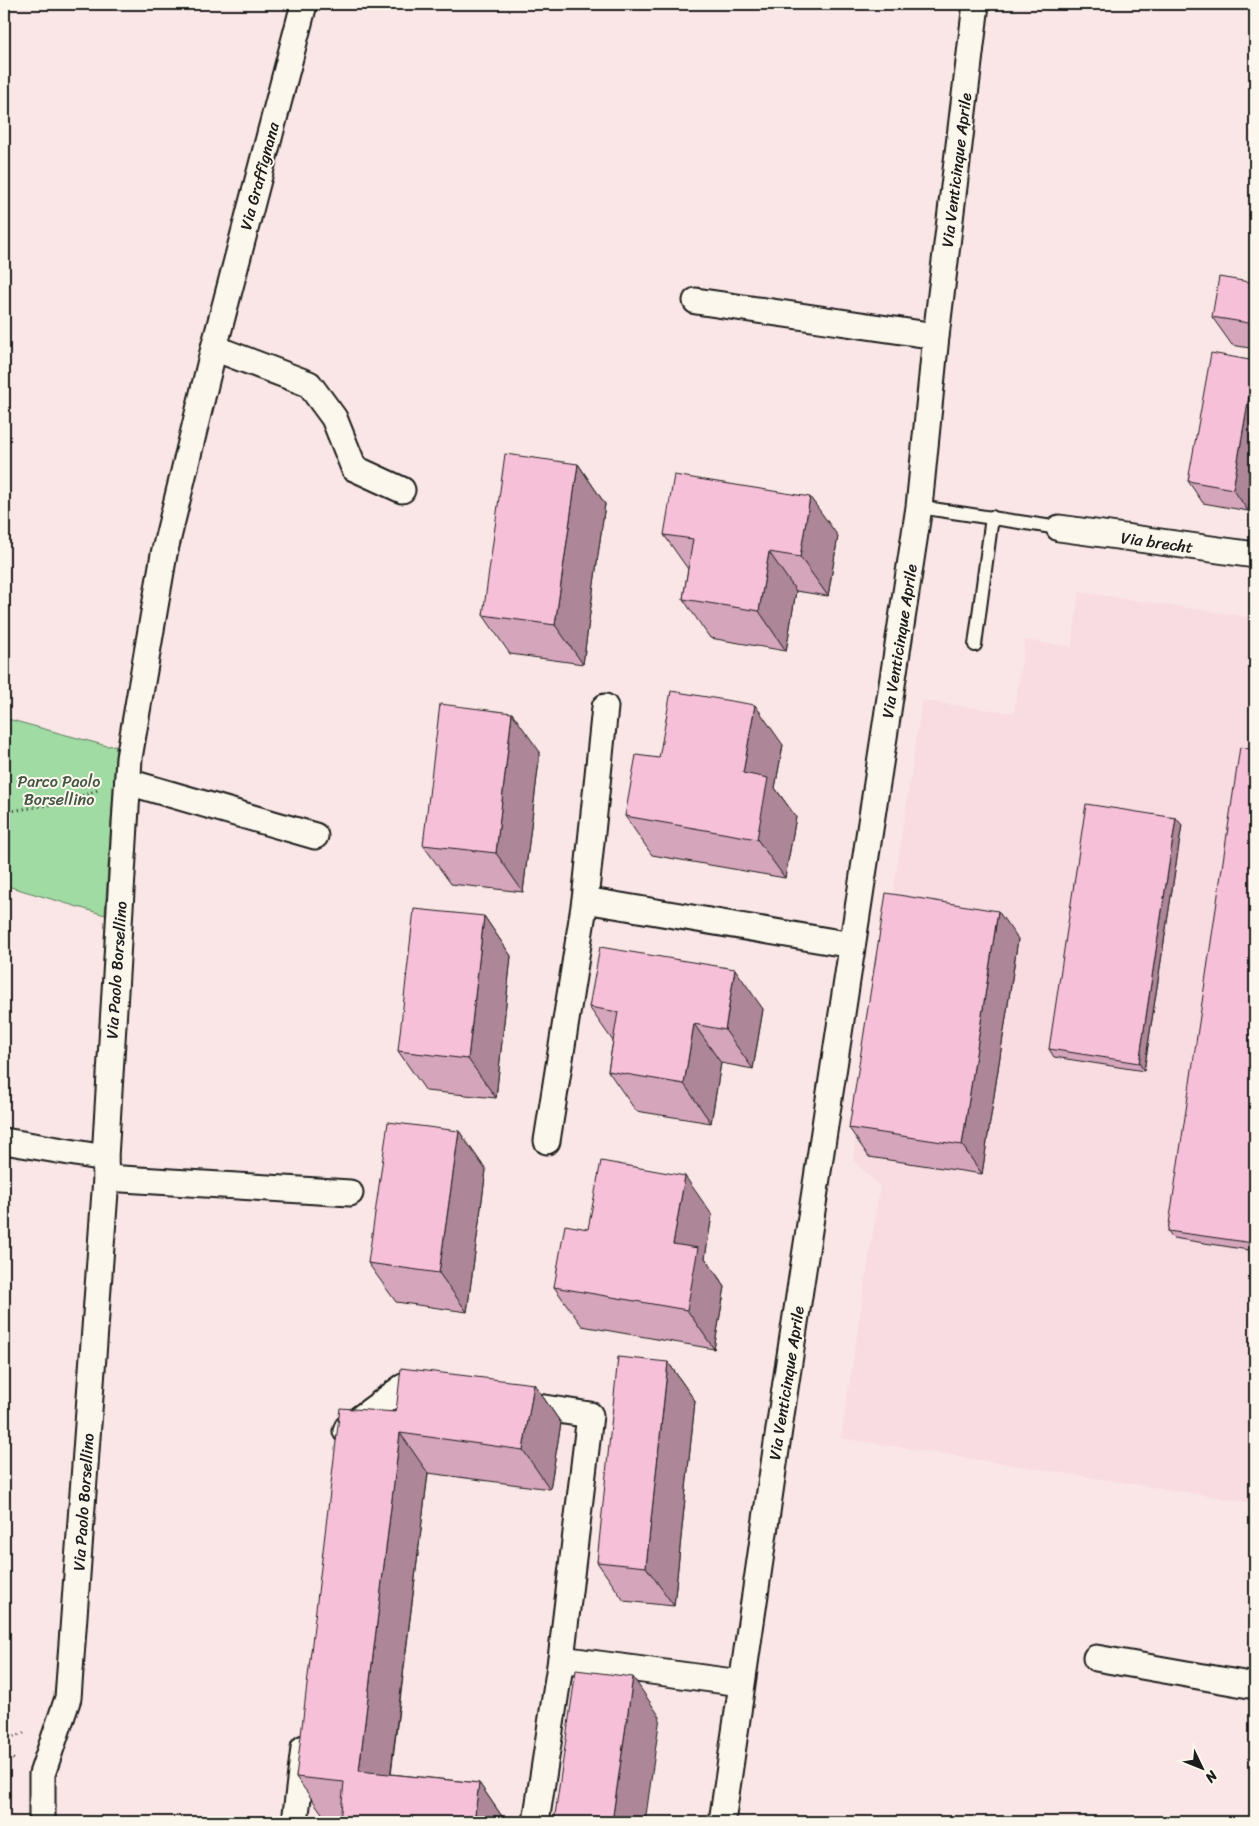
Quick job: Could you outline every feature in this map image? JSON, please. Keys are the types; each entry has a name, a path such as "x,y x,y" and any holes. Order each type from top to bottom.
{"street":[{"name":"Via Graffignana","path":"164,554 214,348 304,4"},
{"name":"Via Venticinque Aprile","path":"722,1822 741,1683 919,507 936,336 976,4"},
{"path":"696,302 936,336"},
{"path":"214,348 309,384 334,418 354,468 402,490"},
{"name":"Via brecht","path":"1059,528 1255,555"},
{"name":"Via Paolo Borsellino","path":"42,1822 42,1774 68,1698 105,1168 130,758 164,554"},
{"path":"547,1141 585,900 606,707"},
{"path":"128,782 315,836"},
{"path":"585,900 852,945"},
{"path":"4,1141 105,1168 350,1193"},
{"path":"343,1457 347,1428 403,1387 452,1394"},
{"path":"502,1402 590,1415 561,1659 536,1822"},
{"path":"1096,1658 1255,1686"},
{"path":"561,1659 741,1683"},
{"path":"295,1822 308,1724"}],"lane":[{"path":"919,507 1059,528"},
{"path":"975,645 992,517"}],"path":[{"path":"4,812 62,803 113,784 128,782"}],"shaded area":[{"path":"1079,592 1255,618 1255,1503 841,1438 880,1187 853,1160 922,701 1014,713 1025,640 1072,647"}],"green space":[{"name":"Parco Paolo Borsellino","path":"4,718 107,746 116,745 105,915 4,885"}],"building":[{"path":"1219,277 1255,283 1255,324 1212,317"},
{"path":"1211,353 1255,361 1233,489 1188,481"},
{"path":"505,454 578,464 555,625 483,615"},
{"path":"674,475 810,497 800,557 769,552 759,611 683,599 693,539 664,535"},
{"path":"671,691 755,705 743,773 768,778 757,839 625,816 636,755 659,758"},
{"path":"440,704 512,713 496,853 423,845"},
{"path":"1240,747 1255,750 1255,1227 1253,1243 1168,1231"},
{"path":"1086,804 1176,818 1139,1063 1049,1049"},
{"path":"886,893 998,911 962,1145 849,1128"},
{"path":"414,909 484,916 468,1059 398,1051"},
{"path":"600,947 735,969 725,1030 694,1024 684,1084 608,1071 618,1012 589,1007"},
{"path":"388,1122 459,1131 439,1273 368,1263"},
{"path":"601,1161 685,1176 673,1244 698,1248 687,1310 554,1287 565,1225 588,1229"},
{"path":"618,1357 668,1362 646,1567 597,1562"},
{"path":"401,1368 534,1384 523,1450 400,1433 359,1771 479,1783 474,1822 340,1822 344,1782 296,1777 340,1408 396,1412"},
{"path":"576,1670 633,1677 612,1822 554,1822"}]}
